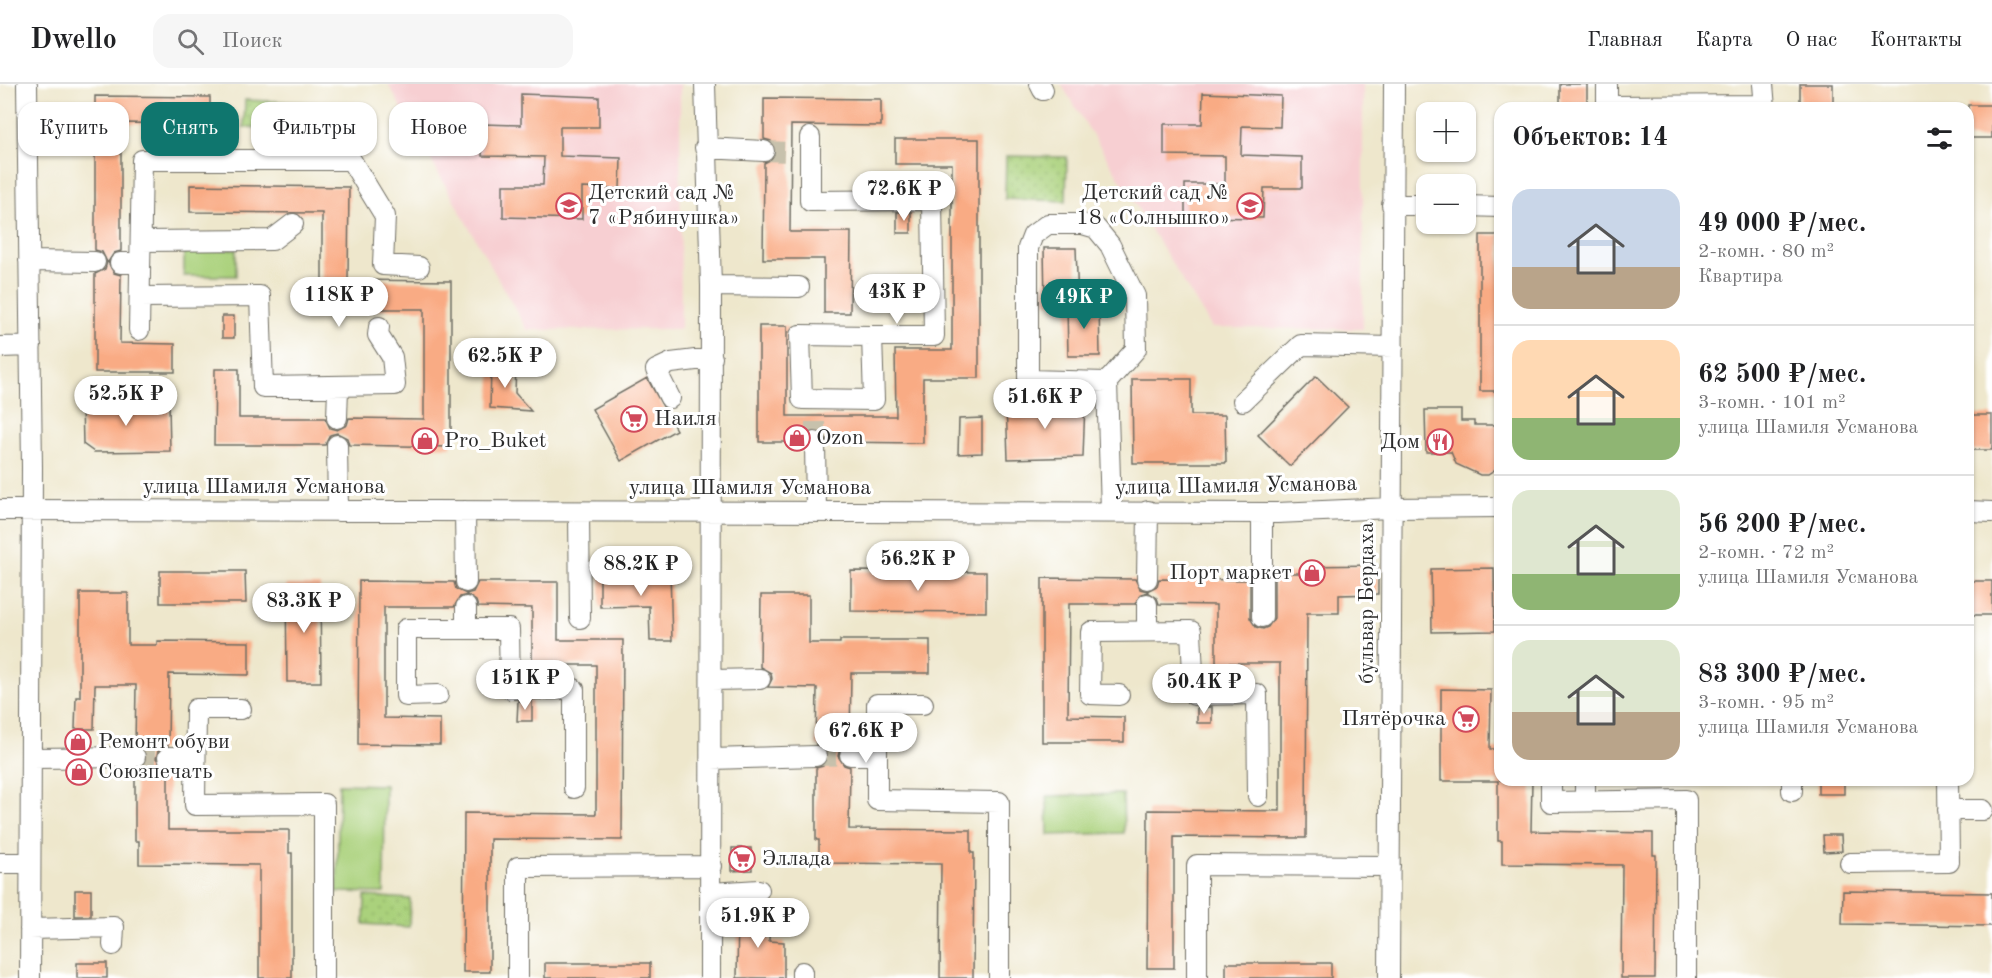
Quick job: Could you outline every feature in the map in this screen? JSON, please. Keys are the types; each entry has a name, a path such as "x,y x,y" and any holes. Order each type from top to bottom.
{"street":[{"path":"27,84 32,510 30,978"},
{"path":"705,84 712,357 711,978"},
{"name":"бульвар Бердаха","path":"1389,978 1394,84"},
{"path":"1607,84 1607,102"},
{"path":"1763,84 1765,102"},
{"path":"804,147 810,201 932,200 934,336 800,335 802,399 815,408 874,400 872,336"},
{"path":"705,148 764,151"},
{"path":"140,330 142,160 351,160 385,216 383,265 419,267"},
{"path":"1392,205 1416,205"},
{"path":"1476,206 1494,207"},
{"path":"141,241 272,240 293,224"},
{"path":"1107,382 1028,380 1028,248 1033,235 1048,224 1082,224 1096,228 1110,245 1135,296 1136,349 1107,382 1111,511"},
{"path":"29,261 95,262"},
{"path":"120,263 140,263"},
{"path":"711,286 799,287"},
{"path":"140,297 260,296 263,387 338,388 395,385 392,357 378,335 380,327"},
{"path":"1243,401 1301,345 1393,347"},
{"path":"0,347 31,346"},
{"path":"670,398 656,370 671,363 712,357"},
{"path":"337,418 338,388"},
{"path":"815,442 816,512"},
{"path":"337,445 338,511"},
{"name":"улица Шамиля Усманова","path":"0,510 1262,513 1494,507"},
{"path":"1148,511 1148,579"},
{"path":"1974,511 1992,512"},
{"path":"465,512 466,582"},
{"path":"579,512 580,618"},
{"path":"1262,513 1262,617"},
{"path":"1147,604 1147,632"},
{"path":"466,607 466,629"},
{"path":"438,695 406,696 406,629 509,629 510,688 574,689 574,788"},
{"path":"1119,695 1090,694 1091,632 1191,631 1194,695 1257,694 1258,795"},
{"path":"712,680 760,679"},
{"path":"923,704 877,704 877,800 999,802 999,978"},
{"path":"241,709 196,710 195,805 324,804 324,978"},
{"path":"850,755 877,755"},
{"path":"712,759 816,756"},
{"path":"31,758 135,757"},
{"path":"168,757 195,757"},
{"path":"1551,786 1551,802 1686,800 1686,978"},
{"path":"1585,786 1585,801"},
{"path":"1850,863 1949,862 1948,786"},
{"path":"1948,810 1983,810"},
{"path":"0,863 30,863"},
{"path":"1197,978 1197,865 1390,866"},
{"path":"518,978 518,867 711,866"},
{"path":"711,893 759,890"},
{"path":"30,929 114,927 113,945"}],"shaded area":[{"name":"Детский сад № 7 «Рябинушка»","path":"388,84 680,84 681,329 527,330 429,156 488,156 488,102 398,102"},
{"name":"Детский сад № 18 «Солнышко»","path":"1061,84 1363,84 1363,329 1212,328"}],"green space":[{"path":"245,100 293,102 251,102 251,127 244,127"},
{"path":"1006,156 1067,157 1066,201 1005,199"},
{"path":"184,249 236,249 236,276 184,276"},
{"path":"339,784 385,785 384,893 337,892"},
{"path":"1123,794 1124,833 1048,835 1047,796"},
{"path":"365,896 410,899 409,927 364,924"}],"building":[{"path":"1560,84 1587,84 1587,102 1560,102"},
{"path":"1800,84 1833,84 1833,102 1800,102"},
{"path":"1203,93 1281,96 1280,127 1242,126 1241,155 1302,157 1302,188 1264,188 1263,218 1185,217 1185,184 1225,184 1225,156 1164,155 1164,124 1202,124"},
{"path":"521,94 599,97 599,127 560,127 560,156 621,158 620,189 582,188 582,219 503,217 503,185 543,185 544,157 482,156 488,156 488,124 521,125"},
{"path":"95,96 210,97 210,102 141,102 141,123 129,123 129,102 95,102"},
{"path":"764,98 881,99 881,126 791,125 790,232 851,232 850,313 824,313 824,259 763,259 764,163 774,158 776,151 771,141 764,139"},
{"path":"1974,105 1992,105 1992,138 1974,138"},
{"path":"895,139 979,139 979,378 923,378 923,443 827,442 825,435 815,430 808,432 803,442 759,442 759,326 787,326 787,416 896,416 895,350 952,350 952,164 895,164"},
{"path":"95,156 121,156 121,251 114,253 108,262 114,273 121,275 120,343 175,344 175,372 95,372 95,274 105,269 107,262 102,252 95,250"},
{"path":"190,185 349,187 348,280 451,281 451,447 349,445 347,438 337,433 330,435 325,445 214,445 215,369 239,369 239,418 325,418 330,428 337,430 347,425 349,418 424,419 424,309 322,309 322,213 190,212"},
{"path":"897,212 911,212 911,233 897,233"},
{"path":"1480,235 1494,235 1494,391 1480,391"},
{"path":"1044,248 1076,248 1078,302 1045,303"},
{"path":"1067,304 1099,304 1100,356 1068,356"},
{"path":"222,316 234,316 234,338 222,338"},
{"path":"491,366 516,366 515,393 531,411 490,408"},
{"path":"1316,376 1348,407 1290,466 1258,435"},
{"name":"Наиля","path":"647,378 676,430 621,461 592,409"},
{"path":"1132,379 1191,379 1191,415 1225,415 1226,463 1133,463"},
{"path":"1085,402 1083,457 1008,459 1006,403"},
{"path":"169,403 170,451 94,452 83,444 82,404"},
{"path":"1425,410 1461,410 1461,421 1474,421 1474,425 1494,425 1494,471 1488,475 1480,475 1456,464 1451,452 1426,452"},
{"path":"1974,415 1992,415 1992,450 1974,450"},
{"path":"982,418 982,453 958,454 959,419"},
{"path":"1378,565 1378,594 1339,595 1339,613 1307,613 1306,838 1174,837 1174,968 1147,968 1148,810 1280,811 1280,663 1216,663 1216,605 1159,604 1157,598 1148,592 1141,594 1135,604 1069,604 1068,716 1124,717 1124,742 1042,742 1042,578 1135,579 1140,589 1147,591 1157,586 1159,579 1250,580 1250,618 1256,627 1263,629 1268,627 1274,618 1274,573 1307,573 1307,566"},
{"path":"1494,568 1494,631 1432,632 1431,569"},
{"path":"160,571 245,571 246,603 160,603"},
{"path":"670,571 672,641 650,641 649,606 600,607 600,572"},
{"path":"851,571 986,572 986,612 851,611"},
{"path":"359,581 454,582 456,589 466,594 473,592 478,582 558,582 558,640 623,640 622,840 490,839 490,972 463,972 464,813 596,814 596,665 532,665 532,608 478,607 476,601 467,595 460,597 454,607 384,607 384,718 440,719 440,745 358,744"},
{"path":"1974,581 1992,581 1992,615 1974,615"},
{"path":"286,585 320,585 321,682 287,682"},
{"path":"80,593 128,593 128,645 157,645 157,641 249,642 249,675 169,674 168,745 158,751 156,758 162,767 168,769 168,830 289,830 289,853 292,853 292,978 259,978 259,865 139,864 139,841 135,841 135,769 145,763 147,756 141,747 135,745 136,685 95,685 94,729 75,729 76,697 80,697"},
{"path":"761,595 809,595 809,643 840,643 840,640 930,640 930,673 851,673 850,743 840,749 838,756 844,765 850,767 849,829 971,830 971,853 974,853 973,978 940,978 941,864 819,863 819,840 816,840 816,768 823,766 828,756 826,749 816,744 817,688 768,687 772,679 771,673 760,667"},
{"path":"1441,689 1491,690 1490,749 1494,749 1494,781 1441,781"},
{"path":"518,701 532,701 532,721 517,721"},
{"path":"1197,707 1212,707 1212,723 1197,723"},
{"path":"1498,786 1532,786 1531,831 1653,833 1653,855 1656,855 1655,978 1621,978 1622,865 1502,864 1502,841 1498,841"},
{"path":"1818,786 1844,786 1844,794 1818,794"},
{"path":"1823,835 1841,835 1842,851 1824,852"},
{"name":"Эллада","path":"732,848 751,848 752,870 732,871"},
{"path":"75,890 91,890 91,916 75,916"},
{"path":"1843,891 1992,893 1992,926 1842,924"},
{"path":"738,914 770,915 769,941 784,942 784,978 737,978"},
{"path":"77,963 107,963 107,978 77,978"},
{"path":"545,963 650,963 650,978 545,978"},
{"path":"1226,963 1331,963 1331,978 1226,978"}],"tunnel":[{"path":"764,151 791,152"},
{"path":"815,416 815,442"},
{"path":"816,756 850,755"},
{"path":"135,757 168,757"}],"place":[{"name":"Детский сад № 7 «Рябинушка»","path":"569,206"},
{"name":"Детский сад № 18 «Солнышко»","path":"1250,206"},
{"name":"Наиля","path":"634,419"},
{"name":"Ozon","path":"797,438"},
{"name":"Pro_Buket","path":"425,441"},
{"name":"Дом","path":"1440,442"},
{"name":"Порт маркет","path":"1312,573"},
{"name":"Пятёрочка","path":"1466,719"},
{"name":"Ремонт обуви","path":"78,742"},
{"name":"Союзпечать","path":"79,772"},
{"name":"Эллада","path":"742,859"}]}
